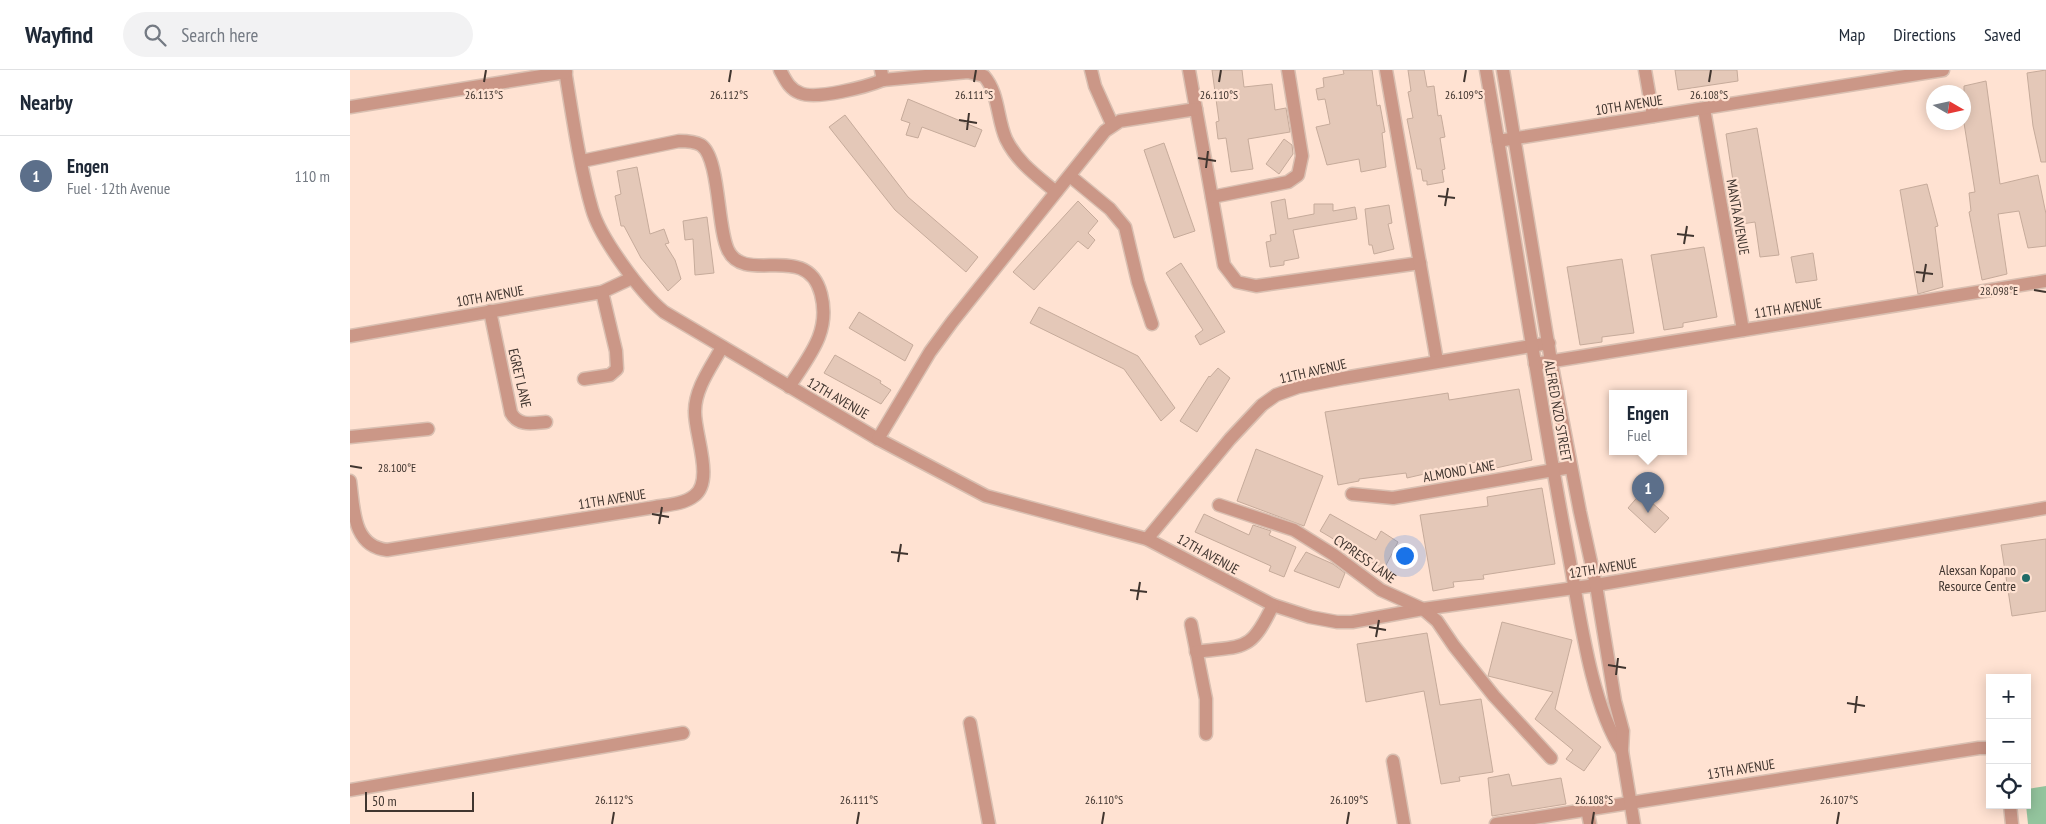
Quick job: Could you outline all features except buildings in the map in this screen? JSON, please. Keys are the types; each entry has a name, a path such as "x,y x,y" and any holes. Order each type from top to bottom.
{"street":[{"path":"780,70 789,86 800,93 815,96 882,75 968,72 984,76 992,89 999,117 1010,144 1023,165 1056,192"},
{"path":"1091,70 1095,86 1112,124"},
{"path":"1189,70 1224,265 1237,282 1246,286 1256,286 1420,263"},
{"path":"1212,197 1288,182 1298,175 1302,156 1288,70"},
{"path":"1386,70 1438,361"},
{"name":"ALFRED NZO STREET","path":"1486,70 1534,364 1575,588 1602,707 1610,729 1622,751"},
{"name":"ALFRED NZO STREET","path":"1503,70 1551,361 1596,585 1615,700 1623,731 1622,751 1634,824"},
{"path":"1645,70 1653,116"},
{"name":"10TH AVENUE","path":"1498,141 1943,70"},
{"path":"350,107 566,71"},
{"name":"12TH AVENUE","path":"566,71 582,161 596,221 632,278 664,312 878,439 994,499 1147,538 1273,605 1315,618 1344,623 1423,609 1596,585 2046,508"},
{"path":"878,439 930,352 952,322 1112,124 1196,108"},
{"name":"MANTA AVENUE","path":"1704,108 1743,330"},
{"path":"582,161 679,141 700,145 706,150 717,194 724,237 732,257 744,264 798,267 811,274 820,289 824,315 821,334 790,387"},
{"path":"1070,176 1110,209 1125,227 1138,282 1152,324"},
{"name":"10TH AVENUE","path":"350,336 602,292 632,278"},
{"name":"11TH AVENUE","path":"1534,364 2046,281"},
{"path":"584,379 610,374 617,369 618,358 602,292"},
{"name":"EGRET LANE","path":"490,311 511,413 516,420 524,424 546,422"},
{"name":"11TH AVENUE","path":"1147,538 1230,439 1257,411 1276,395 1298,387 1438,361 1548,344"},
{"name":"11TH AVENUE","path":"350,481 359,532 375,548 387,550 649,508 694,496 703,484 704,468 696,429 695,404 704,380 722,347"},
{"path":"350,437 428,429"},
{"name":"ALMOND LANE","path":"1352,494 1393,498 1571,467"},
{"name":"CYPRESS LANE","path":"1219,505 1294,530 1334,555 1381,590 1423,609 1438,621 1454,646 1494,696 1550,758"},
{"path":"1196,652 1248,643 1261,629 1273,605"},
{"path":"1191,624 1206,700 1206,734"},
{"path":"970,723 989,824"},
{"path":"350,790 683,733"},
{"name":"13TH AVENUE","path":"1496,824 1969,749 1986,748"},
{"path":"1393,760 1404,824"},
{"path":"1587,809 1590,824"},
{"path":"2010,809 2012,824"}],"green space":[{"path":"2046,786 2046,824 2028,824 2026,809 2031,809 2031,788"}],"place":[{"name":"Engen","path":"1648,513"},
{"name":"Alexsan Kopano Resource Centre","path":"2026,578"}]}
